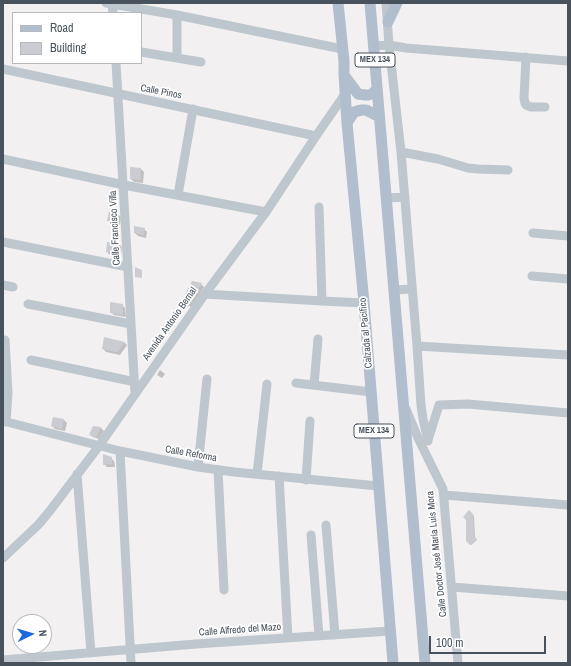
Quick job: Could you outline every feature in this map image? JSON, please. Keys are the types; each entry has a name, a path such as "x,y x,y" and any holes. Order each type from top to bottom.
{"main road":[{"name":"Calzada al Pacífico","path":"338,3 393,663"},
{"name":"MEX 134","path":"370,3 425,663"},
{"path":"388,22 397,3"},
{"path":"344,74 358,94 378,94"},
{"path":"347,123 357,110 366,110 379,117"}],"street":[{"path":"386,3 405,197 421,404 428,441"},
{"path":"111,6 177,15 342,49"},
{"path":"177,15 177,58"},
{"path":"374,46 390,45 406,48 568,61"},
{"path":"142,52 201,62"},
{"path":"526,57 524,100 528,106 545,108"},
{"name":"Calle Francisco Villa","path":"116,64 135,393"},
{"name":"Calle Pinos","path":"3,70 316,136"},
{"name":"Avenida Antonio Bernal","path":"3,558 38,525 99,446 204,294 266,212 345,94"},
{"path":"378,94 395,98"},
{"path":"178,195 193,109"},
{"path":"401,152 438,159 478,170 508,170"},
{"path":"3,159 124,185 266,212"},
{"path":"386,198 405,197"},
{"path":"319,207 322,301"},
{"path":"533,233 568,236"},
{"path":"3,242 128,267"},
{"path":"532,276 568,279"},
{"path":"3,285 13,287"},
{"path":"394,290 412,289"},
{"path":"204,294 364,303"},
{"path":"28,304 131,325"},
{"path":"314,385 318,339"},
{"path":"5,340 8,393 5,421"},
{"path":"417,346 568,355"},
{"path":"32,360 134,382"},
{"path":"198,467 207,379"},
{"path":"296,383 371,392"},
{"path":"257,474 267,384"},
{"name":"Calle Doctor José María Luis Mora","path":"404,403 424,452 441,484 444,495 458,663"},
{"path":"424,452 439,404 468,404 568,413"},
{"name":"Calle Reforma","path":"5,421 99,446 198,467 306,480 378,486"},
{"path":"306,480 310,421"},
{"path":"120,451 130,649 132,663"},
{"path":"218,470 224,590"},
{"path":"77,474 91,653"},
{"path":"279,476 288,638"},
{"path":"444,495 568,505"},
{"path":"326,525 335,635"},
{"path":"311,535 319,636"},
{"path":"452,587 568,596"},
{"name":"Calle Alfredo del Mazo","path":"3,660 196,644 390,631"}],"building":[{"path":"130,167 141,168 140,180 130,179"},
{"path":"109,212 118,213 117,223 107,221"},
{"path":"134,226 145,228 144,235 134,233"},
{"path":"107,242 119,243 118,253 106,252"},
{"path":"135,267 142,270 142,278 135,277"},
{"path":"192,281 202,283 189,304 181,302"},
{"path":"110,302 123,304 123,315 110,313"},
{"path":"104,337 125,342 117,352 102,349"},
{"path":"53,417 64,419 62,429 51,426"},
{"path":"93,426 101,427 96,437 89,435"},
{"path":"103,454 112,457 112,464 103,465"},
{"path":"469,510 473,514 474,536 477,539 470,545 466,541 466,520 463,517"}]}
